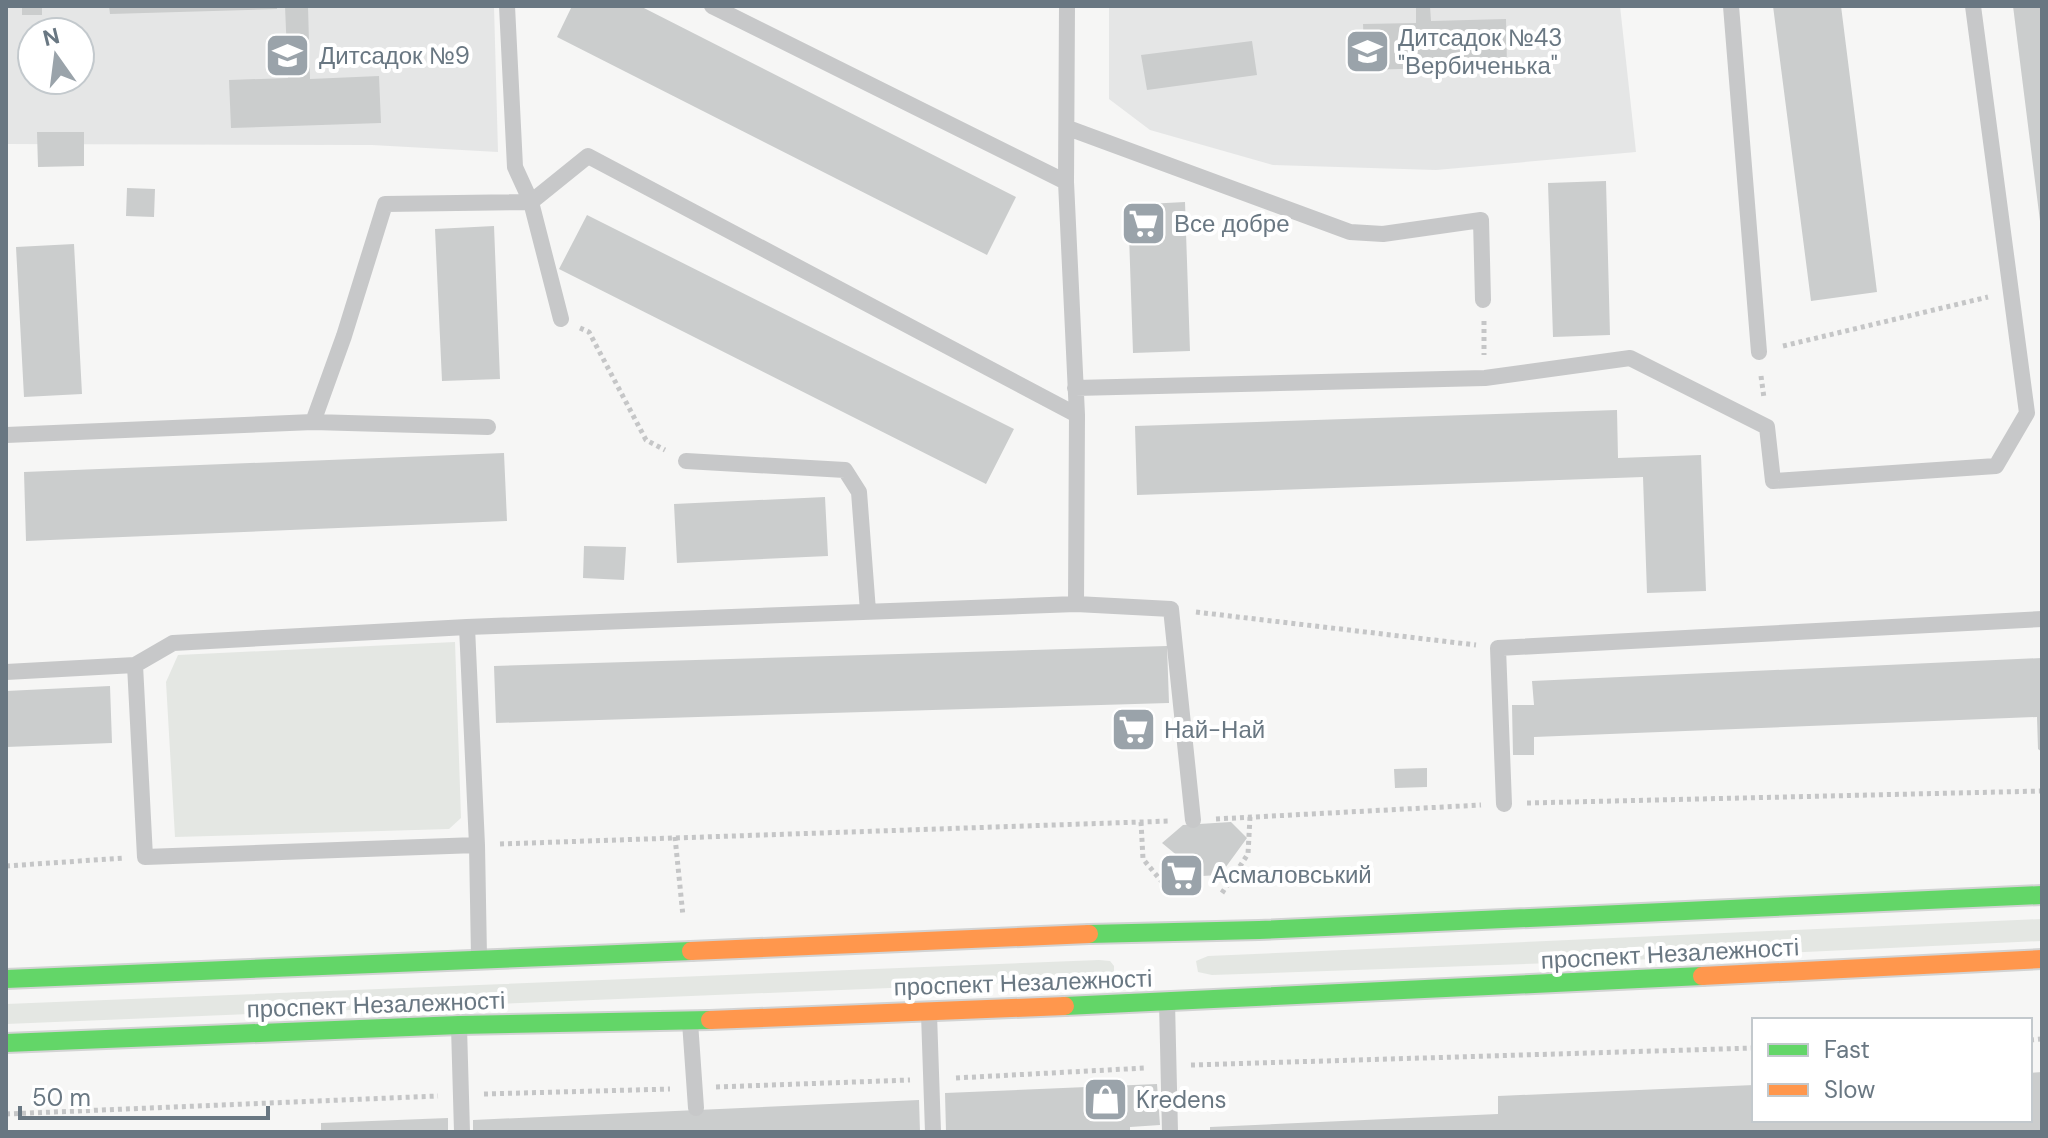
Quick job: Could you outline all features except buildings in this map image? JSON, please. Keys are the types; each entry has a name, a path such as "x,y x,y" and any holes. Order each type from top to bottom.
{"main road":[{"name":"проспект Незалежності","path":"6,979 1119,933 1259,930 2042,895"},
{"name":"проспект Незалежності","path":"6,1043 459,1025 690,1021 2042,959"}],"lane":[{"path":"507,6 515,167 531,202 561,319"},
{"path":"712,6 1066,182"},
{"path":"1067,6 1066,182 1077,415 1076,604"},
{"path":"1731,6 1759,352"},
{"path":"1075,388 1485,378 1630,358 1767,427 1773,481 1996,466 2027,413 1973,6"},
{"path":"1068,128 1350,232 1383,234 1481,220 1483,300"},
{"path":"313,422 344,336 385,204 531,202 588,156 1077,415"},
{"path":"6,435 313,422 488,427"},
{"path":"686,461 845,470 859,492 868,611"},
{"path":"6,672 135,665 173,643 467,627 1076,604 1171,609 1193,820"},
{"path":"1504,804 1498,648 2042,619"},
{"path":"467,627 479,960"},
{"path":"135,665 145,857 477,845"},
{"path":"1167,1001 1170,1132"},
{"path":"928,1010 933,1132"},
{"path":"690,1021 696,1108"},
{"path":"459,1025 462,1132"}],"path":[{"path":"1767,427 1759,352 2010,292"},
{"path":"1483,300 1485,378"},
{"path":"561,319 589,332 646,440 686,461"},
{"path":"1171,609 1498,648"},
{"path":"477,845 1193,820 1504,804 2042,791"},
{"path":"1219,897 1248,854 1250,817"},
{"path":"1141,822 1143,859 1178,900"},
{"path":"6,866 145,857"},
{"path":"6,1114 930,1080 1167,1066 1752,1048"}],"shaded area":[{"name":"Дитсадок №9","path":"6,6 494,6 498,152 372,145 6,144"},
{"name":"Дитсадок №43 \"Вербиченька\"","path":"1109,6 1620,6 1636,152 1436,170 1273,165 1150,130 1109,99"},
{"path":"455,642 461,818 449,829 175,837 166,682 178,655"},
{"path":"2042,919 2042,941 1212,975 1198,972 1196,961 1208,956"},
{"path":"1110,961 1114,966 1114,975 1110,979 6,1024 6,1004"}],"traffic: fast":[{"path":"1089,934 1259,930 2042,895"},
{"path":"6,979 691,951"},
{"path":"1065,1006 1702,976"},
{"path":"6,1043 459,1025 710,1020"}],"traffic: slow":[{"path":"691,951 1089,934"},
{"path":"1702,976 2042,959"},
{"path":"710,1020 1065,1006"}],"place":[{"name":"Дитсадок №43 \"Вербиченька\"","path":"1367,52"},
{"name":"Дитсадок №9","path":"288,56"},
{"name":"Все добре","path":"1143,224"},
{"name":"Най-Най","path":"1133,730"},
{"name":"Асмаловський","path":"1181,875"},
{"name":"Kredens","path":"1105,1100"}]}
